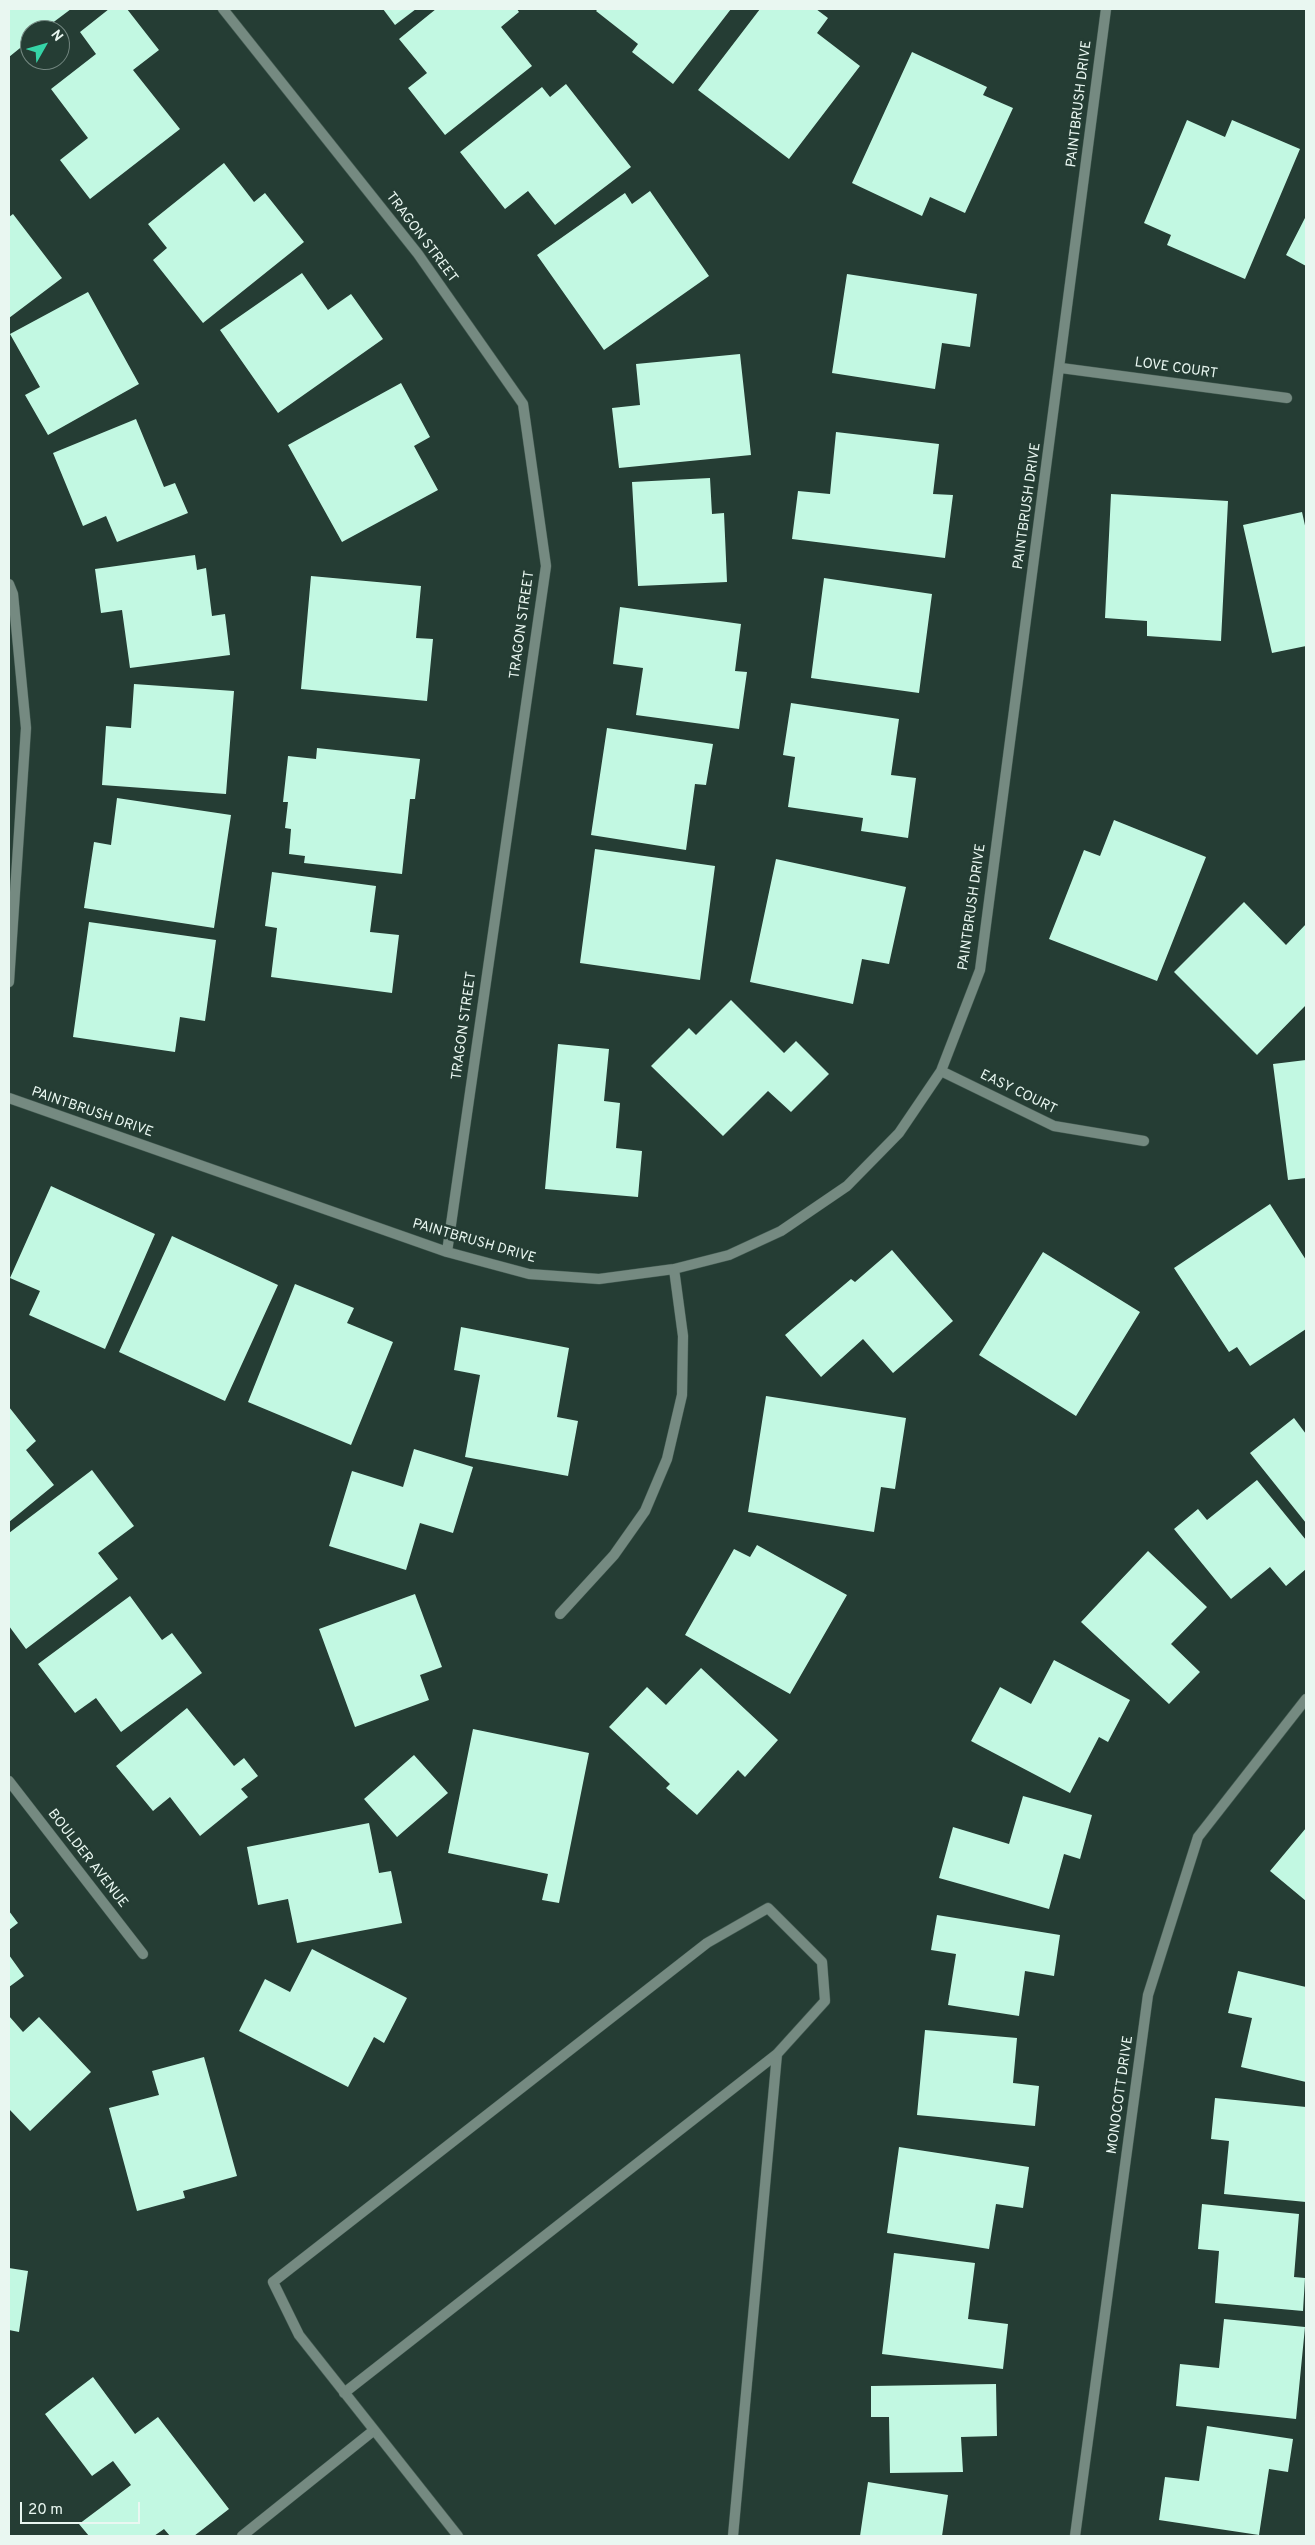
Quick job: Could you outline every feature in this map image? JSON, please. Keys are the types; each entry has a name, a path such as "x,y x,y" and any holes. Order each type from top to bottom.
{"street":[{"name":"TRAGON STREET","path":"223,9 418,254 523,404 546,566 447,1252"},
{"name":"PAINTBRUSH DRIVE","path":"9,1098 447,1252 529,1274 599,1279 674,1269 729,1255 781,1231 847,1186 899,1133 941,1071 980,970 1061,368 1106,9"},
{"name":"LOVE COURT","path":"1061,368 1287,398"},
{"path":"9,584 13,594 26,728 9,982"},
{"name":"EASY COURT","path":"941,1071 1054,1126 1144,1141"},
{"path":"560,1614 614,1555 630,1533 645,1511 667,1459 682,1395 683,1336 674,1269"},
{"name":"MONOCOTT DRIVE","path":"1075,2536 1148,1995 1198,1836 1306,1700"},
{"name":"BOULDER AVENUE","path":"9,1781 143,1954"},
{"path":"344,2393 777,2054 825,2001 822,1962 768,1908 707,1944 273,2282 299,2335 373,2431 458,2536"},
{"path":"733,2536 777,2054"},
{"path":"242,2536 373,2431"}],"building":[{"path":"9,9 71,9 56,20 20,20 20,48 9,57"},
{"path":"109,9 127,9 159,50 133,70 180,129 90,199 60,160 88,138 51,89 96,54 80,32"},
{"path":"383,9 416,9 395,25"},
{"path":"436,9 517,9 519,12 501,27 532,66 445,135 408,88 427,73 399,39"},
{"path":"598,9 731,9 673,84 632,52 638,44 596,11"},
{"path":"760,9 816,9 828,18 817,33 860,66 789,159 698,90"},
{"path":"912,52 987,87 983,95 1013,108 965,213 930,197 922,216 852,183"},
{"path":"566,84 631,167 555,225 528,191 505,209 460,152 542,87 550,97"},
{"path":"1187,120 1225,137 1232,120 1300,149 1245,279 1167,245 1171,235 1144,223"},
{"path":"224,163 254,202 265,193 304,242 203,323 153,260 167,248 148,224"},
{"path":"650,191 709,276 604,350 537,255 625,193 632,204"},
{"path":"13,214 62,278 9,318 9,217"},
{"path":"1306,216 1306,266 1286,255"},
{"path":"302,273 328,310 351,294 383,339 278,413 220,330"},
{"path":"847,274 977,294 970,347 942,343 935,389 832,373"},
{"path":"88,292 139,384 48,435 25,395 40,387 10,334"},
{"path":"740,354 751,455 619,468 612,408 640,405 636,364"},
{"path":"401,383 430,437 414,446 438,490 342,542 288,445"},
{"path":"136,419 164,487 175,483 188,513 117,542 106,516 83,526 53,453"},
{"path":"836,432 939,444 933,494 953,495 945,558 792,539 798,491 830,494"},
{"path":"710,478 712,514 724,513 727,582 638,586 632,482"},
{"path":"1111,494 1228,501 1221,641 1147,636 1147,621 1105,618"},
{"path":"1302,512 1306,530 1306,646 1272,653 1243,525"},
{"path":"195,555 197,570 206,568 212,616 225,614 230,655 130,668 122,610 101,613 95,569"},
{"path":"311,576 421,586 416,638 433,639 427,701 301,689"},
{"path":"824,578 932,594 919,693 811,678"},
{"path":"620,607 741,624 735,671 747,672 739,729 636,715 643,668 613,664"},
{"path":"134,684 234,691 226,794 102,785 106,726 131,728"},
{"path":"791,703 899,719 891,775 916,778 908,838 861,831 863,818 788,807 795,757 783,755"},
{"path":"607,728 713,744 706,785 695,784 686,850 591,835"},
{"path":"317,748 420,759 415,799 410,799 402,874 304,863 305,856 289,854 291,829 285,828 288,802 283,802 288,756 316,759"},
{"path":"117,798 231,815 214,928 84,908 94,842 111,845"},
{"path":"1114,820 1206,857 1157,981 1049,939 1084,850 1100,856"},
{"path":"595,849 715,866 700,980 580,963"},
{"path":"776,859 906,887 889,964 862,959 853,1004 750,982"},
{"path":"272,872 376,886 370,932 399,935 392,993 271,977 277,928 265,926"},
{"path":"1244,902 1286,945 1306,924 1306,1005 1257,1055 1174,972"},
{"path":"89,922 216,940 205,1021 180,1017 175,1052 73,1037"},
{"path":"731,1000 784,1053 796,1041 829,1074 791,1112 768,1091 723,1136 651,1066 689,1028 696,1035"},
{"path":"558,1044 609,1049 604,1101 620,1103 616,1148 642,1151 638,1197 545,1189"},
{"path":"1306,1060 1306,1178 1288,1180 1273,1064"},
{"path":"51,1186 155,1234 105,1349 29,1315 40,1291 10,1278"},
{"path":"1270,1204 1306,1260 1306,1329 1250,1366 1237,1347 1229,1352 1174,1268"},
{"path":"172,1236 278,1285 225,1401 119,1352"},
{"path":"892,1250 953,1321 893,1373 863,1339 821,1377 785,1335 851,1279 855,1282"},
{"path":"1043,1252 1140,1312 1076,1416 979,1355"},
{"path":"295,1284 354,1308 347,1323 393,1342 351,1445 248,1402"},
{"path":"461,1327 569,1348 557,1417 578,1421 568,1476 465,1457 480,1375 454,1370"},
{"path":"766,1396 906,1418 895,1489 881,1487 874,1532 748,1512"},
{"path":"9,1407 36,1441 26,1450 54,1485 9,1522"},
{"path":"1294,1418 1306,1434 1306,1523 1250,1453"},
{"path":"414,1449 473,1467 453,1533 420,1523 406,1570 329,1546 352,1471 403,1487"},
{"path":"92,1470 134,1526 98,1553 118,1579 26,1649 9,1626 9,1533"},
{"path":"1257,1480 1306,1540 1306,1569 1286,1586 1270,1567 1231,1599 1174,1529 1198,1509 1207,1520"},
{"path":"757,1545 847,1595 790,1694 685,1635 734,1549 750,1557"},
{"path":"1148,1551 1207,1607 1171,1644 1200,1672 1169,1704 1081,1622"},
{"path":"415,1594 442,1667 420,1675 429,1700 355,1727 319,1629"},
{"path":"130,1596 162,1640 172,1633 202,1673 121,1732 96,1698 75,1713 38,1664"},
{"path":"1054,1660 1130,1700 1108,1742 1099,1737 1070,1793 971,1741 1000,1687 1031,1704"},
{"path":"701,1668 778,1740 745,1777 738,1770 697,1815 666,1788 670,1784 609,1727 647,1687 666,1705"},
{"path":"187,1708 234,1766 244,1758 258,1776 241,1789 248,1797 200,1836 170,1797 153,1811 116,1766"},
{"path":"473,1729 589,1753 559,1903 542,1900 548,1874 448,1853"},
{"path":"414,1755 448,1793 397,1837 364,1799"},
{"path":"1023,1796 1092,1815 1080,1859 1064,1854 1049,1909 939,1878 953,1827 1009,1844"},
{"path":"369,1823 379,1873 391,1871 402,1923 297,1943 288,1899 258,1905 247,1847"},
{"path":"1306,1828 1306,1901 1270,1871"},
{"path":"9,1911 18,1923 9,1930"},
{"path":"937,1915 1060,1935 1054,1976 1025,1971 1019,2016 948,2005 956,1954 931,1950"},
{"path":"312,1949 407,1998 384,2043 374,2037 348,2087 239,2031 265,1979 290,1992"},
{"path":"9,1955 24,1976 9,1987"},
{"path":"1238,1971 1306,1987 1306,2082 1241,2067 1252,2018 1228,2013"},
{"path":"9,2016 23,2032 39,2017 91,2072 30,2131 9,2109"},
{"path":"925,2030 1017,2038 1013,2083 1039,2086 1035,2126 917,2115"},
{"path":"204,2057 237,2176 183,2191 185,2198 137,2211 109,2108 159,2095 152,2071"},
{"path":"1215,2098 1306,2107 1306,2202 1224,2194 1229,2141 1211,2139"},
{"path":"899,2147 1029,2167 1023,2208 996,2204 989,2249 887,2233"},
{"path":"1202,2204 1299,2214 1294,2277 1305,2278 1303,2311 1215,2303 1219,2251 1198,2249"},
{"path":"894,2253 975,2263 968,2319 1008,2324 1003,2369 882,2354"},
{"path":"9,2268 28,2271 19,2332 9,2330"},
{"path":"1224,2319 1305,2327 1296,2419 1176,2406 1180,2364 1219,2368"},
{"path":"93,2377 135,2434 158,2417 229,2509 194,2536 170,2536 164,2529 154,2536 89,2536 79,2524 131,2485 113,2461 92,2476 45,2414"},
{"path":"996,2384 997,2436 961,2437 963,2472 890,2473 889,2417 871,2417 871,2386"},
{"path":"1207,2426 1293,2439 1288,2472 1269,2469 1259,2535 1159,2520 1165,2477 1199,2481"},
{"path":"868,2482 948,2495 942,2536 860,2536"}]}
